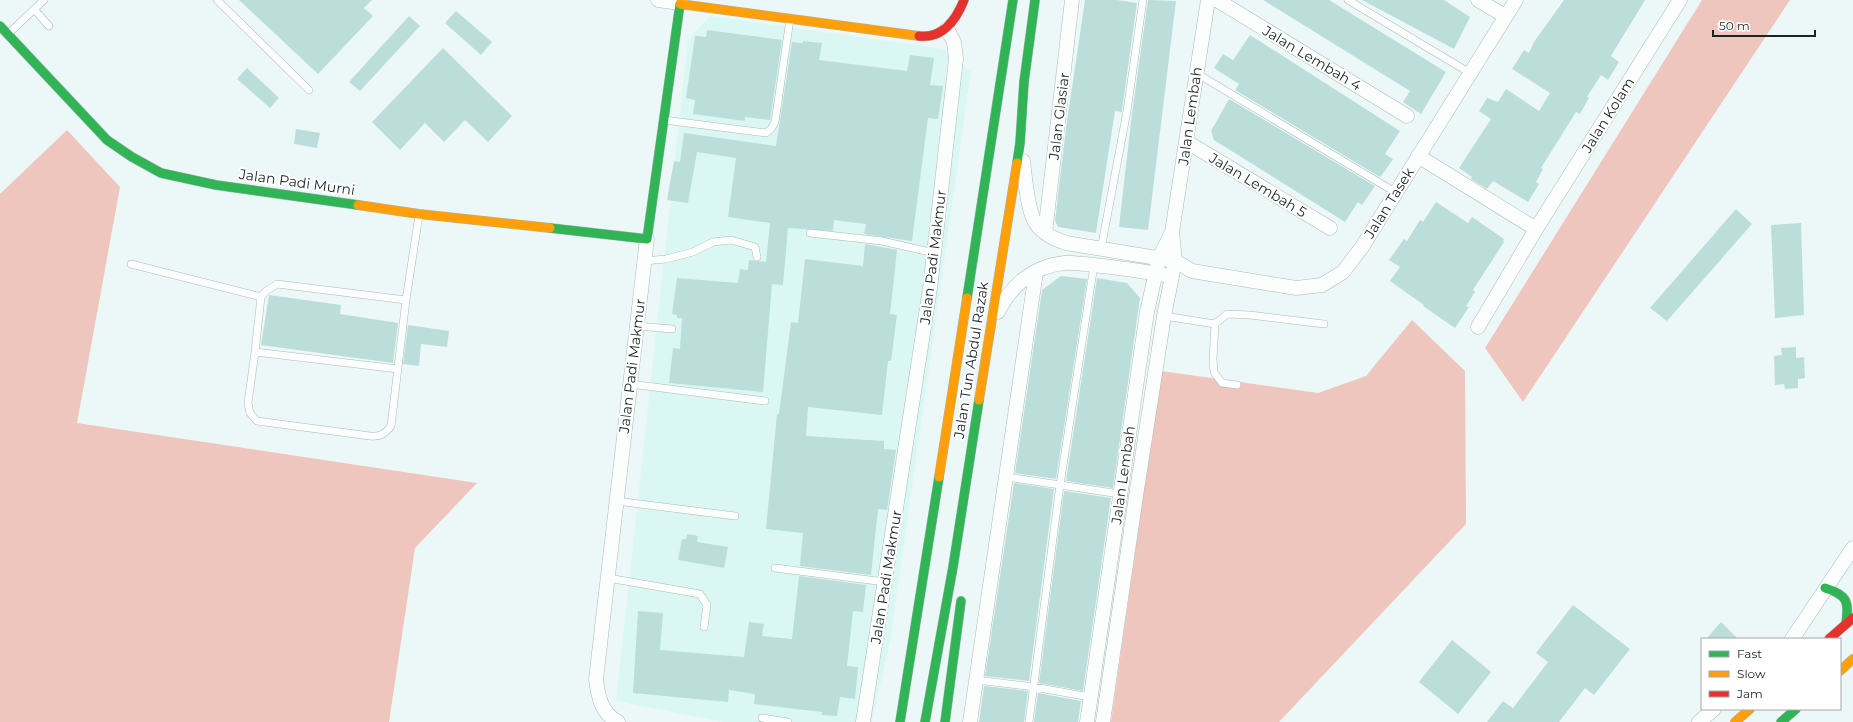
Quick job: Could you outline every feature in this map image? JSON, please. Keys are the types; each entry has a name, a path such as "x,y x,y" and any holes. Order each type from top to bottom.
{"main road":[{"path":"680,3 928,37 947,29 958,17 964,0"},
{"name":"Jalan Tun Abdul Razak","path":"909,659 960,352 1013,0"},
{"name":"Jalan Tun Abdul Razak","path":"925,722 953,567 1020,142 1024,82 1035,0"},
{"name":"Jalan Padi Makmur","path":"647,239 680,3"},
{"name":"Jalan Padi Murni","path":"0,26 106,140 132,157 161,173 216,185 419,214 647,239"},
{"path":"964,490 965,550"},
{"path":"1825,588 1842,594 1847,600 1850,621 1830,638"},
{"path":"945,722 962,595"},
{"path":"892,715 898,701 909,659"},
{"path":"900,722 909,659"},
{"path":"1841,670 1853,659"},
{"path":"1736,722 1749,710"},
{"path":"1781,722 1795,710"}],"street":[{"path":"658,0 680,3"},
{"name":"Jalan Glasiar","path":"1045,233 1072,0"},
{"name":"Jalan Lembah","path":"1102,722 1164,316 1173,277 1175,261 1172,232 1208,0"},
{"name":"Jalan Lembah 4","path":"1217,0 1407,116"},
{"path":"1478,0 1505,16"},
{"name":"Jalan Tasek","path":"1020,142 1026,186 1034,220 1045,233 1054,239 1066,243 1102,250 1175,261 1192,271 1296,288 1322,286 1343,272 1362,247 1516,0"},
{"name":"Jalan Kolam","path":"1478,327 1536,229 1680,0"},
{"name":"Jalan Padi Makmur","path":"863,722 886,582 930,288 956,59 954,42 947,29"},
{"name":"Jalan Lembah 5","path":"1186,142 1330,228"},
{"path":"1418,156 1536,229"},
{"name":"Jalan Lembah","path":"1087,722 1147,312 1159,258 1172,232"},
{"name":"Jalan Padi Makmur","path":"618,722 605,710 598,696 596,679 647,239"},
{"name":"Jalan Tasek","path":"991,331 1004,300 1013,288 1036,272 1065,262 1173,277 1192,271"},
{"path":"970,722 1007,478 1036,272"},
{"path":"1120,494 1136,496"},
{"path":"1793,638 1825,588 1851,555"},
{"path":"1090,696 1106,699"},
{"path":"1699,722 1713,710"}],"lane":[{"path":"8,35 44,0"},
{"path":"217,0 309,90"},
{"path":"1102,250 1127,111 1143,0"},
{"path":"1348,0 1470,73"},
{"path":"34,9 50,26"},
{"path":"664,120 749,132 766,133 771,129 776,122 790,18"},
{"path":"1196,73 1395,192"},
{"path":"406,300 277,284 266,291 260,297 255,352 248,403 250,413 256,421 378,437 385,433 391,426 406,300 419,214"},
{"path":"810,233 882,241 934,253"},
{"path":"644,261 666,259 693,252 713,242 732,240 754,247 757,258"},
{"path":"131,264 260,297"},
{"path":"1029,722 1060,485 1094,265"},
{"path":"1237,385 1222,383 1214,372 1213,359 1215,324 1227,314 1250,315 1324,324"},
{"path":"1164,316 1215,324"},
{"path":"637,326 672,329"},
{"path":"255,352 398,369"},
{"path":"630,384 765,402"},
{"path":"1007,478 1120,494"},
{"path":"616,501 735,516"},
{"path":"775,568 886,582"},
{"path":"608,578 700,594 707,605 704,627"},
{"path":"976,680 1090,696"},
{"path":"762,718 788,722"}],"shaded area":[{"path":"1702,0 1790,0 1523,402 1485,348"},
{"path":"710,16 943,49 971,72 890,642 872,722 723,722 616,701 688,40"},
{"path":"67,130 120,187 77,423 477,483 415,548 389,722 0,722 0,194"},
{"path":"1412,320 1465,371 1466,524 1279,722 1111,722 1161,371 1318,393 1366,376"}],"building":[{"path":"239,0 372,0 364,8 373,16 318,74"},
{"path":"1085,0 1117,0 1137,3 1122,112 1115,111 1096,233 1058,227 1055,221 1066,128"},
{"path":"1148,0 1176,1 1148,230 1119,227 1132,113"},
{"path":"1263,0 1329,0 1446,72 1421,114 1403,102 1410,91"},
{"path":"1362,0 1444,0 1470,17 1454,49"},
{"path":"1564,0 1645,0 1611,56 1619,62 1608,80 1601,75 1587,97 1589,98 1580,114 1576,112 1541,168 1543,169 1536,182 1539,184 1528,202 1493,181 1487,189 1471,179 1472,177 1459,168 1491,119 1479,111 1487,98 1498,102 1506,89 1539,111 1550,93 1512,69 1524,50 1529,53 1534,42"},
{"path":"456,11 492,42 481,55 445,23"},
{"path":"409,16 420,26 360,91 349,82"},
{"path":"707,30 782,40 770,120 745,117 745,121 693,114 695,100 686,98 695,36 706,37"},
{"path":"1250,35 1400,131 1385,154 1393,159 1380,177 1235,90 1239,84 1214,68 1223,54 1233,60"},
{"path":"803,41 822,43 819,60 907,71 910,55 934,58 930,85 943,86 938,119 928,118 912,241 864,234 866,224 834,220 833,231 788,228 783,285 772,284 763,392 669,383 673,348 680,349 682,318 677,318 677,315 672,314 677,278 738,283 740,269 748,270 749,260 766,262 770,223 728,217 736,158 697,152 688,203 667,200 674,161 680,162 684,133 776,146 792,42 803,43"},
{"path":"443,48 512,116 488,142 465,120 444,142 425,123 400,150 372,122"},
{"path":"247,68 279,98 270,108 237,79"},
{"path":"1229,99 1375,186 1362,205 1358,202 1345,222 1214,140 1211,131"},
{"path":"296,129 320,133 317,148 294,144"},
{"path":"1436,202 1468,223 1472,217 1504,239 1504,242 1473,290 1475,292 1466,306 1469,307 1455,328 1390,281 1400,267 1389,260 1404,239 1407,241 1420,220 1423,222"},
{"path":"1736,209 1752,224 1667,321 1650,308"},
{"path":"1801,223 1804,315 1775,318 1771,225"},
{"path":"865,244 897,250 890,314 897,315 891,361 888,361 882,415 808,407 806,436 884,441 884,449 896,450 887,510 878,509 871,575 800,566 803,533 766,529 777,414 779,414 791,322 798,323 805,259 863,266"},
{"path":"1061,276 1087,279 1056,479 1015,473 1042,290"},
{"path":"1097,278 1127,283 1140,298 1113,488 1066,481"},
{"path":"269,295 341,305 340,314 398,323 393,363 261,345"},
{"path":"408,325 449,331 447,347 421,344 419,366 403,364"},
{"path":"1796,347 1796,358 1804,357 1805,378 1798,379 1798,388 1785,389 1784,384 1775,385 1774,356 1782,355 1781,348"},
{"path":"1014,483 1054,489 1029,681 985,676"},
{"path":"1064,491 1111,498 1083,691 1039,683"},
{"path":"687,534 698,536 697,542 728,547 724,568 678,560 682,539 686,539"},
{"path":"799,576 866,585 863,612 853,611 847,666 858,667 855,699 840,697 837,716 822,715 822,712 754,704 755,694 729,690 728,702 633,693 638,611 663,613 660,650 744,657 749,622 764,624 762,636 792,639"},
{"path":"1573,605 1630,649 1594,695 1585,688 1559,722 1487,722 1503,701 1513,708 1548,662 1536,653"},
{"path":"1721,622 1737,638 1707,638"},
{"path":"1452,640 1491,672 1458,714 1419,682"},
{"path":"984,686 1028,691 1024,722 979,722"},
{"path":"1038,693 1081,701 1078,722 1034,722"}],"traffic: fast":[{"path":"967,298 1013,0"},
{"path":"1017,163 1020,143 1024,82 1035,0"},
{"path":"550,228 647,239 680,4"},
{"path":"0,26 107,140 132,157 161,173 216,185 358,205"},
{"path":"925,722 953,567 979,400"},
{"path":"900,722 939,477"},
{"path":"1825,588 1838,593 1845,600 1847,605 1846,624"},
{"path":"945,722 961,601"},
{"path":"1781,722 1795,710"}],"traffic: slow":[{"path":"680,4 919,36"},
{"path":"979,400 1017,163"},
{"path":"358,205 419,214 550,228"},
{"path":"939,477 967,298"},
{"path":"1841,670 1853,659"},
{"path":"1735,722 1749,710"}],"traffic: jam":[{"path":"919,36 935,34 948,27 953,21 964,0"},
{"path":"1830,638 1853,618"}]}
